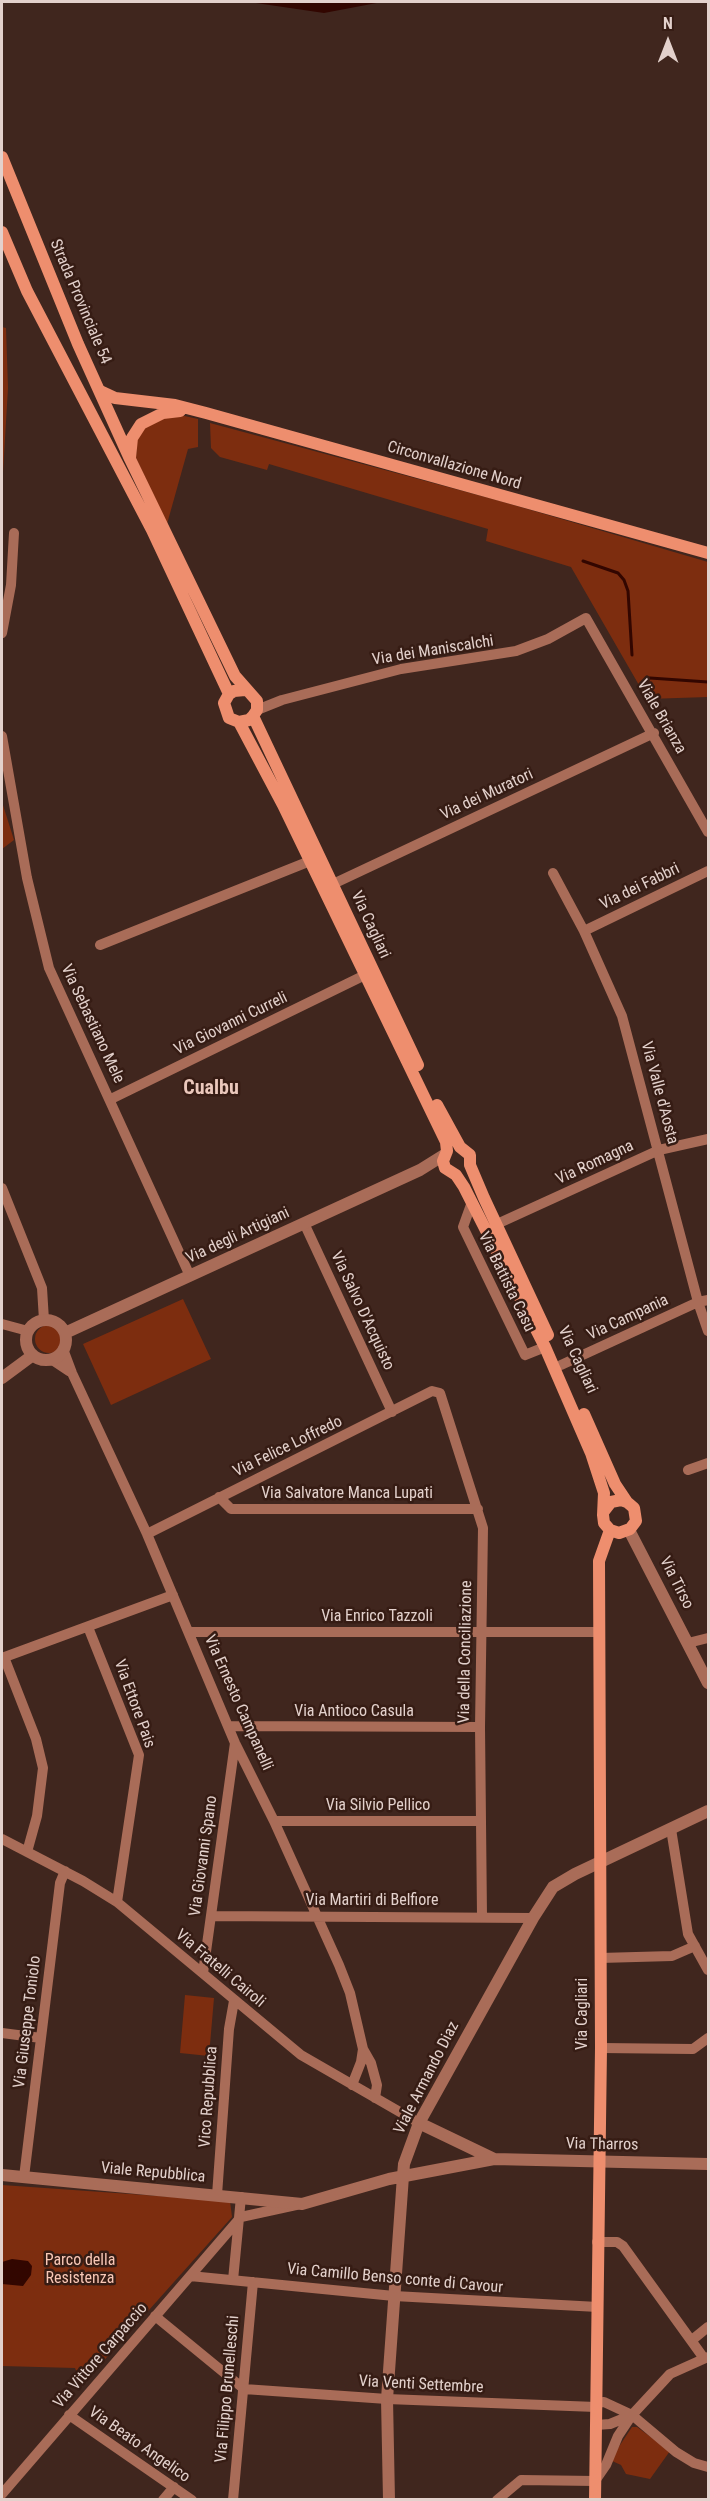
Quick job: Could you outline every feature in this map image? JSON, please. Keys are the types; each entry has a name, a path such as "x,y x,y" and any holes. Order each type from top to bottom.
{"main road":[{"name":"Strada Provinciale 54","path":"2,157 78,344 130,459 131,474"},
{"path":"2,232 27,291 131,474"},
{"name":"Circonvallazione Nord","path":"100,391 116,398 175,405 708,553"},
{"name":"Circonvallazione Nord","path":"130,459 132,438 141,424 163,413 191,410"},
{"name":"Via Cagliari","path":"131,474 235,676 256,701 255,713 333,884 436,1102 460,1147 470,1155 470,1165 615,1484 627,1502"},
{"name":"Via Cagliari","path":"131,474 224,680 229,694 224,703 226,714 239,722 283,805 446,1142 444,1165 472,1202 545,1347 591,1453 604,1493 604,1511"},
{"path":"229,694 234,691 248,692"},
{"path":"239,722 249,720 255,713"},
{"path":"446,1153 453,1147 460,1147"},
{"path":"453,1174 466,1171 470,1165"},
{"path":"616,1500 627,1502 634,1508 636,1517 633,1526 620,1533 610,1530 604,1523 604,1511 607,1506 616,1500"},
{"name":"Via Cagliari","path":"595,2499 601,2048 598,1863 599,1561 610,1530"}],"street":[{"path":"2,633 11,585 14,533"},
{"name":"Via dei Maniscalchi","path":"255,713 280,701 401,669 503,655 532,646 586,618"},
{"name":"Viale Brianza","path":"586,618 654,733 708,832"},
{"path":"248,692 280,701"},
{"name":"Via dei Muratori","path":"333,884 654,733"},
{"name":"Via Sebastiano Mele","path":"2,736 27,878 49,968 111,1099 190,1276"},
{"path":"100,945 310,861"},
{"name":"Via dei Fabbri","path":"584,931 708,871"},
{"name":"Via Valle d'Aosta","path":"553,873 584,931 622,1016 703,1301 708,1331"},
{"name":"Via Giovanni Curreli","path":"111,1099 365,975"},
{"name":"Via Romagna","path":"497,1224 659,1150 708,1138"},
{"name":"Via degli Artigiani","path":"65,1334 424,1168 446,1153"},
{"path":"424,1168 453,1174"},
{"path":"2,1188 42,1288 44,1320"},
{"name":"Via Battista Casu","path":"472,1202 463,1227 525,1356 545,1347"},
{"name":"Via Salvo D'Acquisto","path":"304,1223 392,1412"},
{"name":"Via Campania","path":"561,1365 703,1301"},
{"path":"65,1334 57,1323 44,1320 35,1324 28,1331 27,1344 33,1355 41,1359 51,1359 72,1373"},
{"path":"2,1324 28,1331"},
{"name":"Via Ernesto Campanelli","path":"65,1334 63,1349 72,1373 147,1534 235,1743 274,1821 350,1993 363,2049 371,2063 377,2085 375,2098"},
{"path":"51,1359 63,1349"},
{"path":"2,1378 33,1355"},
{"name":"Via Felice Loffredo","path":"147,1534 432,1391 441,1395"},
{"name":"Via della Conciliazione","path":"441,1395 483,1528 480,1727 482,1916"},
{"path":"688,1470 708,1463"},
{"name":"Via Salvatore Manca Lupati","path":"219,1497 231,1509 478,1509"},
{"name":"Via Tirso","path":"629,1530 708,1683"},
{"path":"27,1852 37,1816 43,1768 36,1739 3,1657 173,1595"},
{"name":"Via Ettore Pais","path":"88,1626 139,1755 117,1902"},
{"name":"Via Enrico Tazzoli","path":"189,1632 600,1632"},
{"path":"688,1642 708,1638"},
{"name":"Via Antioco Casula","path":"228,1726 480,1727"},
{"name":"Via Giovanni Spano","path":"203,1972 235,1743"},
{"name":"Viale Armando Diaz","path":"389,2499 387,2399 403,2176 404,2164 419,2123 533,1918 553,1887 708,1811"},
{"name":"Via Silvio Pellico","path":"274,1821 481,1821"},
{"path":"671,1828 688,1934 708,1970"},
{"name":"Via Fratelli Cairoli","path":"2,1839 65,1871 117,1902 300,2055 419,2123"},
{"name":"Via Giuseppe Toniolo","path":"24,2177 60,1883 65,1871"},
{"name":"Via Martiri di Belfiore","path":"211,1916 533,1918"},
{"path":"600,1958 672,1956 695,1946"},
{"name":"Vico Repubblica","path":"217,2195 229,2029 234,2001"},
{"path":"2,2033 41,2038"},
{"path":"601,2048 693,2049 708,2038"},
{"name":"Via Ernesto Campanelli","path":"352,2085 361,2062 363,2049"},
{"name":"Via Tharros","path":"419,2123 494,2159"},
{"path":"469,2164 475,2156 471,2148"},
{"name":"Via Tharros","path":"403,2176 494,2159 708,2164"},
{"name":"Viale Repubblica","path":"2,2175 302,2204"},
{"name":"Viale Repubblica","path":"241,2217 302,2204 403,2176"},
{"path":"233,2280 241,2217 241,2197"},
{"name":"Via Vittore Carpaccio","path":"2,2494 241,2217"},
{"path":"222,2238 236,2243"},
{"path":"497,2499 521,2480 596,2481 606,2465 618,2436 632,2415 670,2374 706,2357 623,2246 617,2242 597,2242"},
{"name":"Via Camillo Benso conte di Cavour","path":"190,2276 394,2296 598,2307"},
{"name":"Via Filippo Brunelleschi","path":"233,2499 252,2282"},
{"path":"155,2316 244,2390"},
{"path":"692,2340 708,2327"},
{"name":"Via Venti Settembre","path":"244,2390 387,2399 596,2405 604,2403 632,2415 676,2452 694,2463 708,2467"},
{"name":"Via Beato Angelico","path":"69,2415 192,2499"},
{"path":"596,2425 610,2424 632,2415"},
{"path":"163,2499 174,2487"}],"green space":[{"path":"2,327 6,328 8,388 2,489"},
{"path":"180,415 198,419 198,447 188,449 167,524 136,458 137,438 143,429 160,419"},
{"path":"210,423 500,501 708,562 708,697 647,699 571,567 486,541 488,529 269,464 267,470 220,457 211,448"},
{"path":"2,802 14,840 2,849"},
{"path":"183,1299 211,1359 111,1405 83,1344"},
{"path":"49,1325 59,1329 63,1339 59,1349 49,1353 39,1349 35,1339 39,1329"},
{"path":"185,1995 214,1998 209,2056 180,2053"},
{"name":"Parco della Resistenza","path":"2,2185 230,2201 232,2217 82,2385 75,2368 2,2366"},
{"path":"632,2427 637,2427 670,2451 650,2479 626,2474 621,2465 610,2460"}],"shaded area":[{"path":"249,2 382,2 324,13"},
{"path":"12,2259 28,2261 32,2266 31,2275 23,2286 2,2284 2,2262"}],"waterway":[{"path":"583,561 618,573 624,580 628,591 632,655"},
{"path":"650,678 708,682"}],"district":[{"name":"Cualbu","path":"211,1089"}]}
